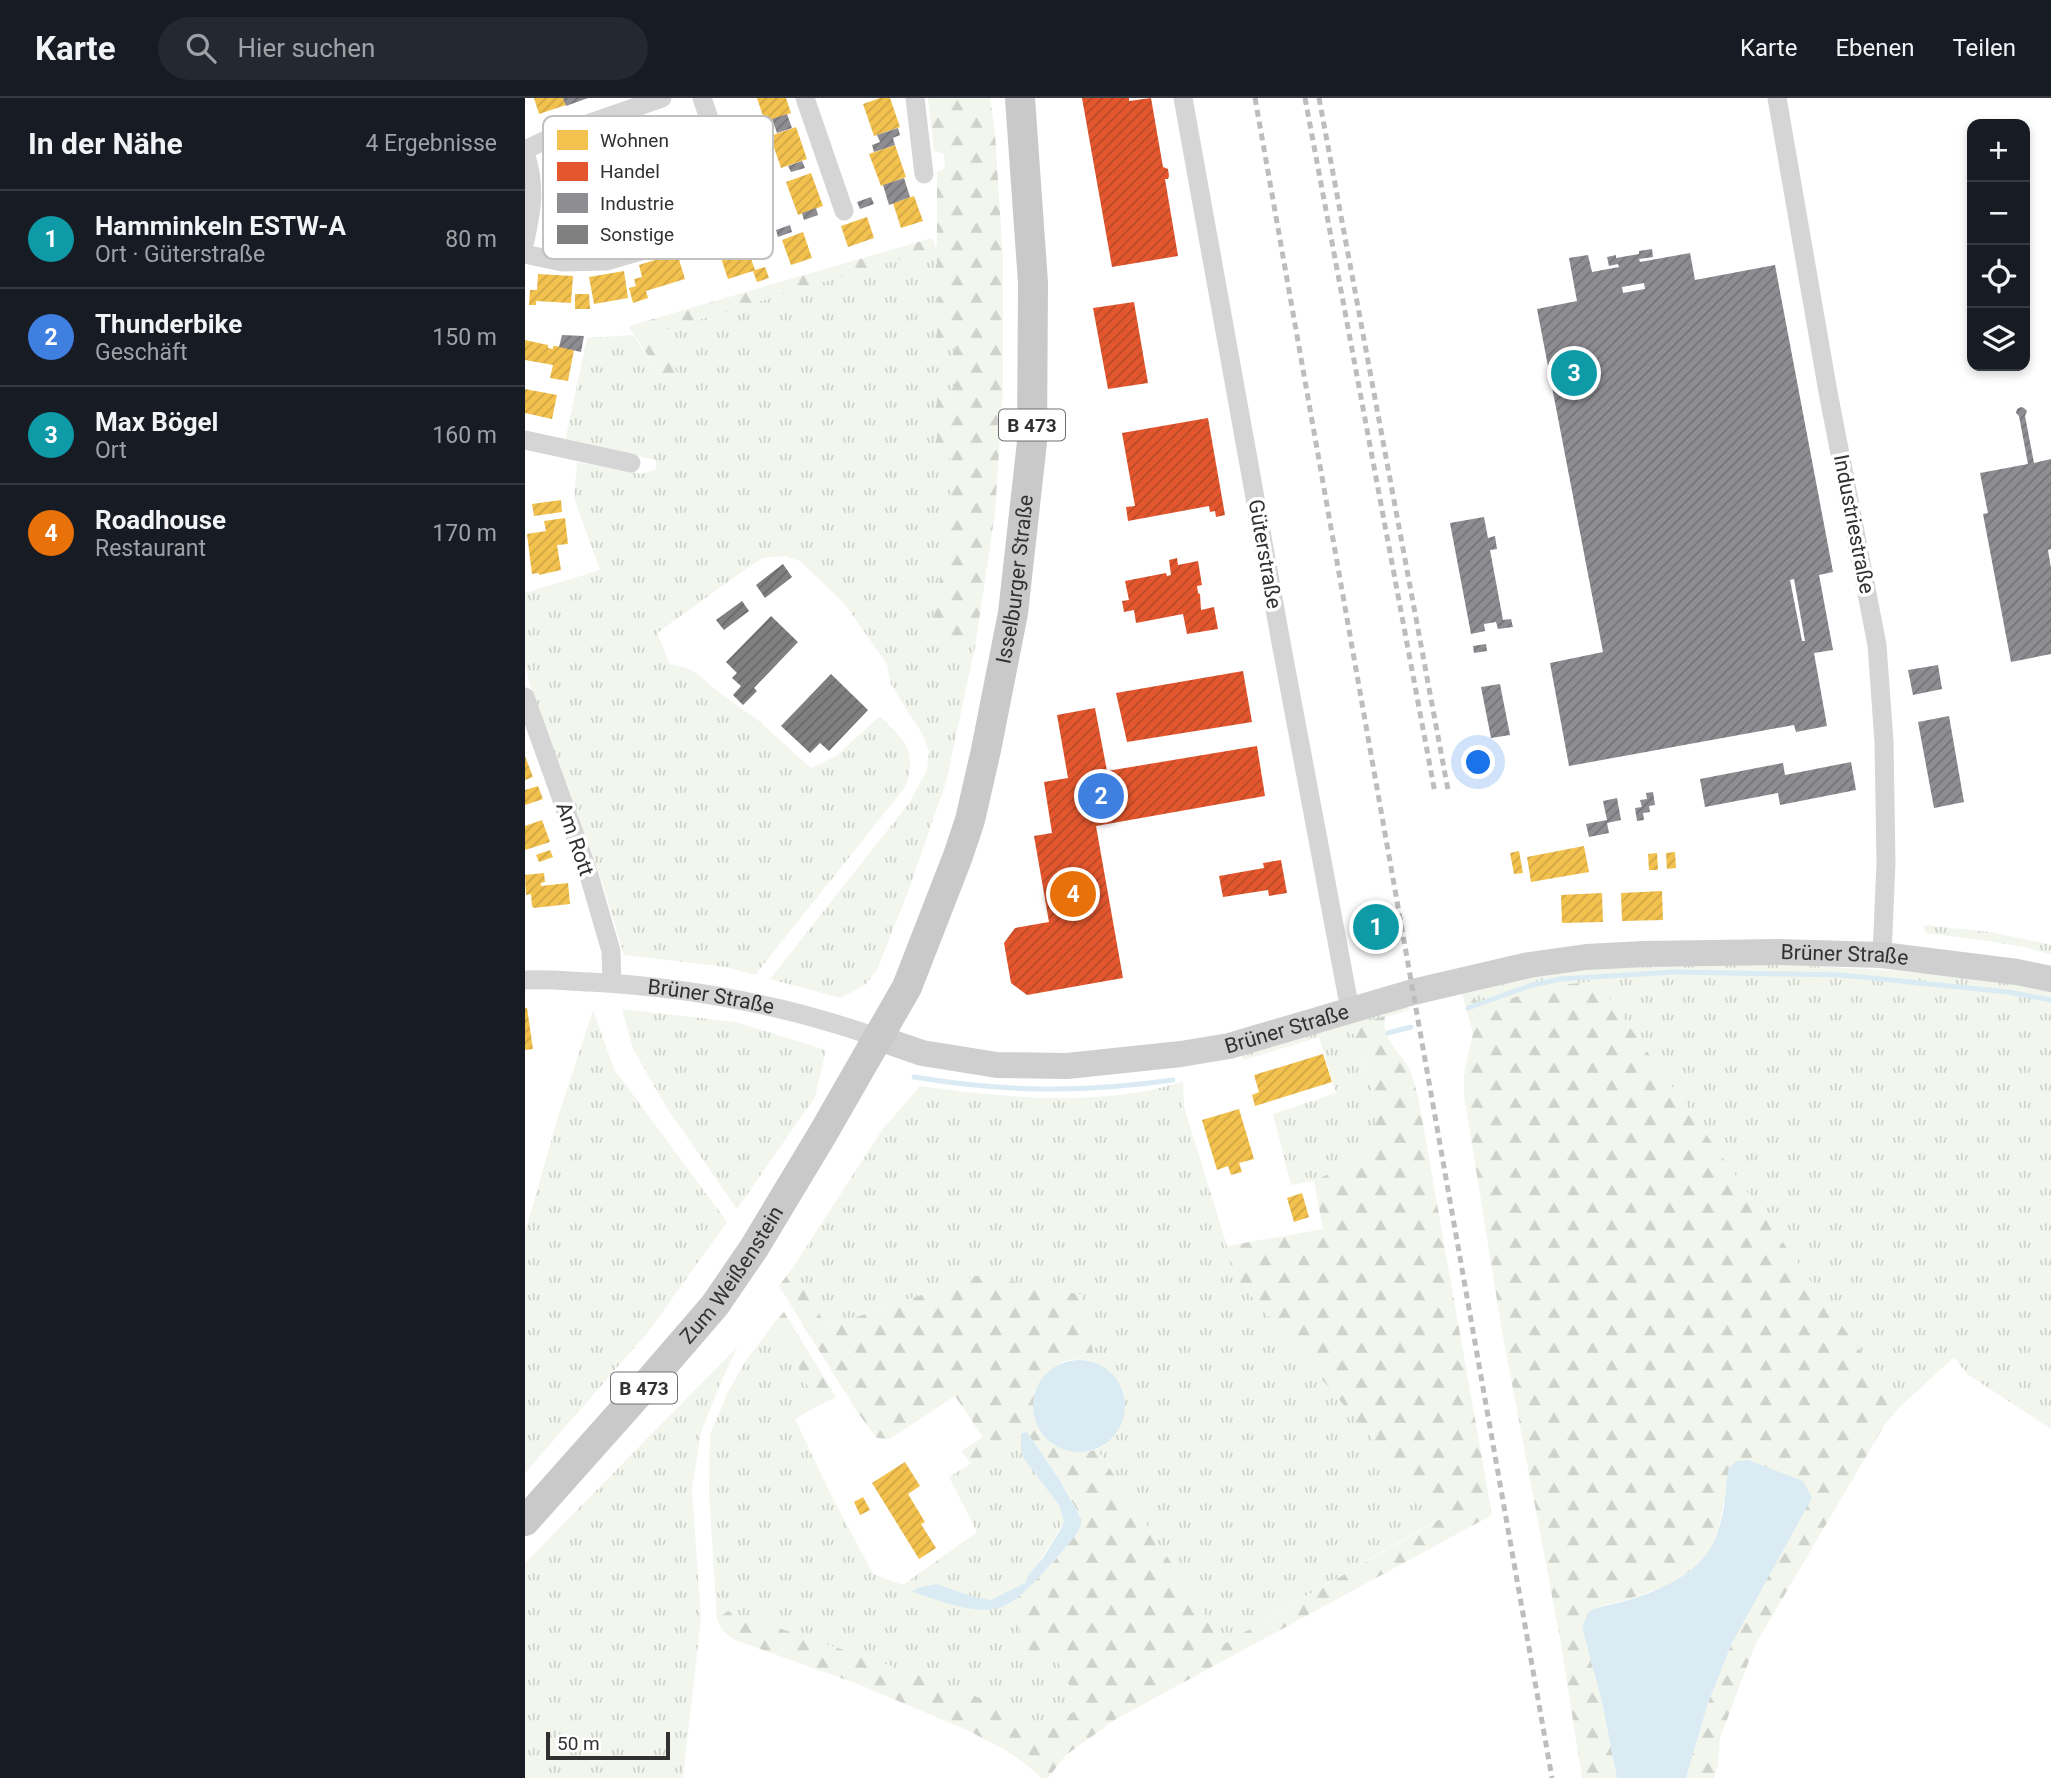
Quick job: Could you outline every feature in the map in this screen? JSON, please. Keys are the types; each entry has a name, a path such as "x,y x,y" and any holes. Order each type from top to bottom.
{"main road":[{"name":"Isselburger Straße","path":"879,1038 907,987 970,820 1013,613 1032,442 1033,283 1020,98"},
{"name":"Brüner Straße","path":"879,1038 922,1053 997,1065 1067,1066 1181,1054 1229,1046 1413,992 1517,968 1585,957 1778,951 1882,955 2017,972 2051,979"},
{"name":"Zum Weißenstein","path":"525,1521 715,1305 754,1248 879,1038"}],"street":[{"path":"610,116 662,98"},
{"path":"702,98 708,116"},
{"path":"804,98 844,211"},
{"path":"915,98 924,174"},
{"name":"Güterstraße","path":"1183,98 1350,1010"},
{"name":"Industriestraße","path":"1777,98 1877,645 1884,742 1887,863 1882,955"},
{"path":"525,241 533,194 525,151 543,142"},
{"path":"525,254 543,258"},
{"path":"548,259 562,262 612,259"},
{"path":"525,440 631,463"},
{"name":"Am Rott","path":"525,697 588,872 611,951 612,983"},
{"name":"Brüner Straße","path":"525,980 612,983 722,995 838,1023 879,1038"}],"green space":[{"path":"928,98 990,98 995,134 1003,260 1003,389 995,513 975,647 931,638 948,524 952,461 937,446 937,389 946,395 954,386 954,347 946,338 937,344 938,297 946,294 946,280 937,277 937,172 945,168 944,154 934,151"},
{"path":"932,238 936,248 658,332 677,373 662,378 629,326"},
{"path":"938,238 937,276 946,279 946,294 938,343 946,338 954,347 954,386 945,395 938,389 937,445 952,461 948,524 932,637 975,647 946,782 908,892 877,970 866,984 841,998 770,979 909,803 927,770 929,752 923,735 891,685 887,664 844,603 800,561 785,556 763,558 657,633 670,664 687,668 699,675 759,721 811,768 836,756 880,716 907,747 910,763 906,786 755,975 726,967 624,955 602,882 536,707 525,665 525,593 600,570 574,498 577,462 642,474 656,469 656,460 565,441 587,338 633,335 662,378 677,373 658,332 936,248"},
{"path":"1923,925 1989,932 2043,943 2051,945 2051,955 2024,947 1926,933"},
{"path":"1777,964 1957,976 2051,990 2051,1429 1967,1374 1954,1357 1900,1407 1597,981 1543,987 1482,1010 1470,991 1567,968"},
{"path":"1597,981 1900,1407 1885,1424 1755,1645 1720,1738 1714,1778 1686,1778 1708,1703 1732,1643 1724,1499 1713,1545 1696,1567 1671,1584 1603,1605 1582,1627 1602,1702 1617,1778 1582,1778 1560,1638 1502,1331 1464,1095 1464,1074 1473,1033 1462,994 1470,991 1482,1009 1543,987"},
{"path":"1408,1003 1409,1010 1343,1030 1356,1034 1377,1110 1374,1134 1358,1156 1336,1171 1314,1181 1291,1185 1273,1114 1336,1093 1319,1037 1244,1060 1240,1054"},
{"path":"622,1009 735,1022 826,1050 815,1097 737,1209 667,1108 633,1049"},
{"path":"593,1010 614,1069 727,1222 648,1332 525,1473 525,1233 558,1117"},
{"path":"1385,1016 1388,1038 1409,1068 1418,1096 1492,1515 1116,1719 1066,1755 1048,1778 1041,1778 1007,1751 969,1731 858,1684 735,1640 722,1630 717,1619 728,1611 960,1689 1029,1721 1035,1735 1080,1708 1053,1651 1033,1662 1008,1605 1052,1564 1079,1526 1081,1517 1059,1479 1026,1432 971,1464 961,1451 983,1437 955,1396 890,1439 877,1438 858,1413 779,1286 792,1269 827,1327 980,1275 1082,1295 1095,1363 1068,1360 1050,1372 1036,1397 1033,1408 1035,1421 1088,1452 1097,1449 1224,1644 1440,1519 1232,1273 1227,1246 1323,1229 1314,1181 1360,1153 1371,1138 1375,1121 1375,1104 1356,1035 1342,1030"},
{"path":"1183,1082 1184,1107 1227,1246 1232,1273 1440,1518 1224,1644 1097,1449 1105,1445 1124,1395 1113,1376 1095,1363 1082,1295 980,1275 826,1327 792,1269 882,1130 920,1086 1002,1095 1085,1098 1146,1091"},
{"path":"784,1312 836,1397 818,1406 775,1322"},
{"path":"775,1322 818,1406 795,1419 873,1574 903,1585 977,1532 949,1477 1021,1433 1024,1459 1059,1505 1064,1519 1062,1525 1026,1580 1007,1594 993,1600 983,1600 937,1584 990,1609 1008,1605 1033,1661 1053,1651 1081,1708 1035,1736 1029,1721 960,1689 728,1612 717,1619 709,1492 710,1434 728,1392 745,1362"},
{"path":"738,1346 701,1432 692,1489 701,1619 683,1778 525,1778 525,1563"}],"shaded area":[{"path":"1079,1360 1097,1363 1112,1373 1122,1388 1125,1406 1122,1424 1112,1439 1097,1449 1079,1452 1061,1449 1046,1439 1036,1424 1033,1406 1036,1388 1046,1373 1061,1363"},
{"path":"1027,1432 1059,1479 1081,1518 1080,1528 1074,1537 1030,1586 1010,1603 999,1608 987,1610 961,1607 911,1591 937,1584 991,1600 1025,1583 1064,1521 1059,1505 1024,1459 1021,1433"},
{"path":"1748,1460 1803,1481 1812,1498 1732,1643 1708,1703 1686,1778 1617,1778 1602,1702 1582,1627 1589,1611 1655,1591 1695,1567 1713,1543 1719,1528 1728,1469 1737,1461"}],"building: Wohnen":[{"path":"534,98 563,98 566,105 539,114"},
{"path":"757,98 786,98 791,113 773,119 773,116 763,116"},
{"path":"880,98 890,98 900,127 874,136 863,104"},
{"path":"796,127 807,159 781,168 773,145 773,135"},
{"path":"895,145 906,177 881,186 869,154"},
{"path":"811,173 823,206 798,215 786,182"},
{"path":"914,196 923,221 901,228 893,203"},
{"path":"867,217 874,238 848,247 841,226"},
{"path":"803,232 812,258 791,265 782,240"},
{"path":"658,259 679,259 685,279 646,291 648,298 633,303 629,288 636,286 634,279 642,277 639,265"},
{"path":"721,259 751,259 755,270 765,267 769,278 757,282 753,271 728,279"},
{"path":"624,271 628,298 594,304 589,277"},
{"path":"538,274 573,276 571,303 536,301 536,305 529,305 530,290 537,290"},
{"path":"575,294 589,294 590,309 575,309"},
{"path":"525,340 548,345 548,348 553,349 553,346 556,346 574,350 568,381 550,378 553,365 525,360"},
{"path":"525,389 557,395 552,419 525,413"},
{"path":"561,500 562,512 534,516 532,504"},
{"path":"565,518 568,544 557,545 561,570 532,574 527,534 546,531 544,521"},
{"path":"525,756 533,777 525,780"},
{"path":"538,786 543,799 525,805 525,790"},
{"path":"542,820 550,842 525,850 525,826"},
{"path":"1584,846 1589,872 1531,882 1527,857"},
{"path":"550,850 553,857 539,862 536,855"},
{"path":"1519,851 1523,873 1514,874 1510,853"},
{"path":"1675,852 1676,868 1667,869 1666,853"},
{"path":"1657,853 1658,870 1649,870 1648,854"},
{"path":"544,873 545,882 541,883 541,886 568,883 570,904 534,908 532,906 531,894 526,895 525,875"},
{"path":"1662,891 1663,920 1622,921 1621,893"},
{"path":"1602,893 1603,922 1562,923 1561,895"},
{"path":"525,1008 533,1049 525,1050"},
{"path":"1323,1054 1332,1082 1255,1106 1252,1095 1259,1092 1254,1075"},
{"path":"1239,1109 1254,1159 1239,1163 1242,1172 1231,1175 1228,1166 1217,1170 1202,1120"},
{"path":"1302,1193 1309,1217 1294,1222 1287,1198"},
{"path":"905,1462 920,1486 908,1494 925,1522 921,1524 936,1548 919,1559 872,1483"},
{"path":"863,1497 870,1510 860,1515 854,1502"}],"building: Handel":[{"path":"1082,98 1129,98 1129,101 1151,98 1163,167 1168,169 1169,176 1165,179 1178,256 1112,267"},
{"path":"1134,302 1148,383 1108,389 1093,308"},
{"path":"1208,418 1225,515 1216,517 1215,511 1210,512 1209,506 1128,521 1126,507 1135,506 1122,433"},
{"path":"1177,558 1178,565 1198,561 1202,585 1197,586 1201,610 1214,607 1218,629 1187,634 1183,614 1136,623 1134,610 1124,612 1122,601 1129,600 1125,581 1166,573 1167,576 1171,575 1169,560"},
{"path":"1243,671 1252,722 1127,742 1116,693"},
{"path":"1095,708 1107,771 1257,746 1265,796 1096,826 1123,978 1027,995 1011,983 1004,943 1015,928 1049,922 1034,836 1052,833 1044,782 1068,778 1057,715"},
{"path":"1281,860 1287,893 1269,896 1268,890 1223,897 1219,876 1264,868 1263,863"}],"building: Industrie":[{"path":"563,98 588,98 566,106"},
{"path":"787,114 792,128 777,133 773,119"},
{"path":"898,128 900,135 893,138 895,145 874,152 872,145 880,142 877,135"},
{"path":"802,161 805,168 791,172 788,166"},
{"path":"904,178 910,197 889,205 883,185"},
{"path":"871,197 874,204 860,209 857,202"},
{"path":"816,208 818,215 804,220 802,213"},
{"path":"790,225 792,232 778,237 776,230"},
{"path":"1652,249 1653,257 1639,259 1640,262 1690,253 1695,280 1775,265 1833,572 1819,575 1833,650 1814,653 1827,726 1796,732 1794,725 1569,766 1550,663 1603,652 1537,309 1577,301 1569,258 1588,255 1592,272 1619,267 1618,264 1609,266 1607,257 1639,254 1639,251","holes":["1644,283 1645,289 1623,293 1622,287","1794,579 1805,641 1802,641 1790,580"]},
{"path":"562,335 584,336 581,352 559,347"},
{"path":"2021,407 2027,411 2025,416 2034,463 2051,459 2051,549 2048,550 2051,568 2051,654 2011,662 1983,514 1988,513 1980,473 2028,464 2019,416 2016,413"},
{"path":"1484,517 1488,538 1495,536 1497,549 1490,550 1503,620 1511,619 1513,627 1498,629 1496,622 1484,624 1485,631 1471,634 1450,523"},
{"path":"1486,644 1487,651 1474,653 1473,646"},
{"path":"1938,665 1942,689 1913,695 1908,670"},
{"path":"1500,684 1510,735 1491,738 1481,687"},
{"path":"1949,716 1964,802 1934,808 1918,722"},
{"path":"1851,762 1856,790 1780,805 1778,793 1705,807 1700,779 1783,763 1785,775"},
{"path":"1653,792 1655,805 1649,806 1650,812 1643,813 1644,820 1637,821 1635,808 1642,807 1640,800 1647,799 1646,793"},
{"path":"1617,798 1621,820 1607,823 1609,833 1589,837 1586,824 1607,820 1603,801"}],"building: Sonstige":[{"path":"783,564 792,577 765,598 756,585"},
{"path":"742,601 749,611 724,630 716,620"},
{"path":"771,616 798,642 754,688 757,691 743,705 733,695 741,686 732,678 737,673 726,662"},
{"path":"831,674 868,710 829,751 820,743 810,753 781,726"},
{"path":"1381,910 1387,941 1371,944 1366,913"}],"waterway":[{"path":"1468,1008 1532,985 1561,979 1674,972 1841,975 2008,992 2051,1000"},
{"path":"1388,1033 1411,1027"},
{"path":"914,1077 980,1086 1043,1089 1107,1087 1173,1080"}],"railway":[{"path":"1255,98 1552,1778"},
{"path":"1305,98 1435,793"},
{"path":"1319,98 1448,790"}],"place":[{"name":"Max Bögel","path":"1574,373"},
{"name":"Thunderbike","path":"1101,796"},
{"name":"Roadhouse","path":"1073,894"},
{"name":"Hamminkeln ESTW-A","path":"1376,927"}]}
